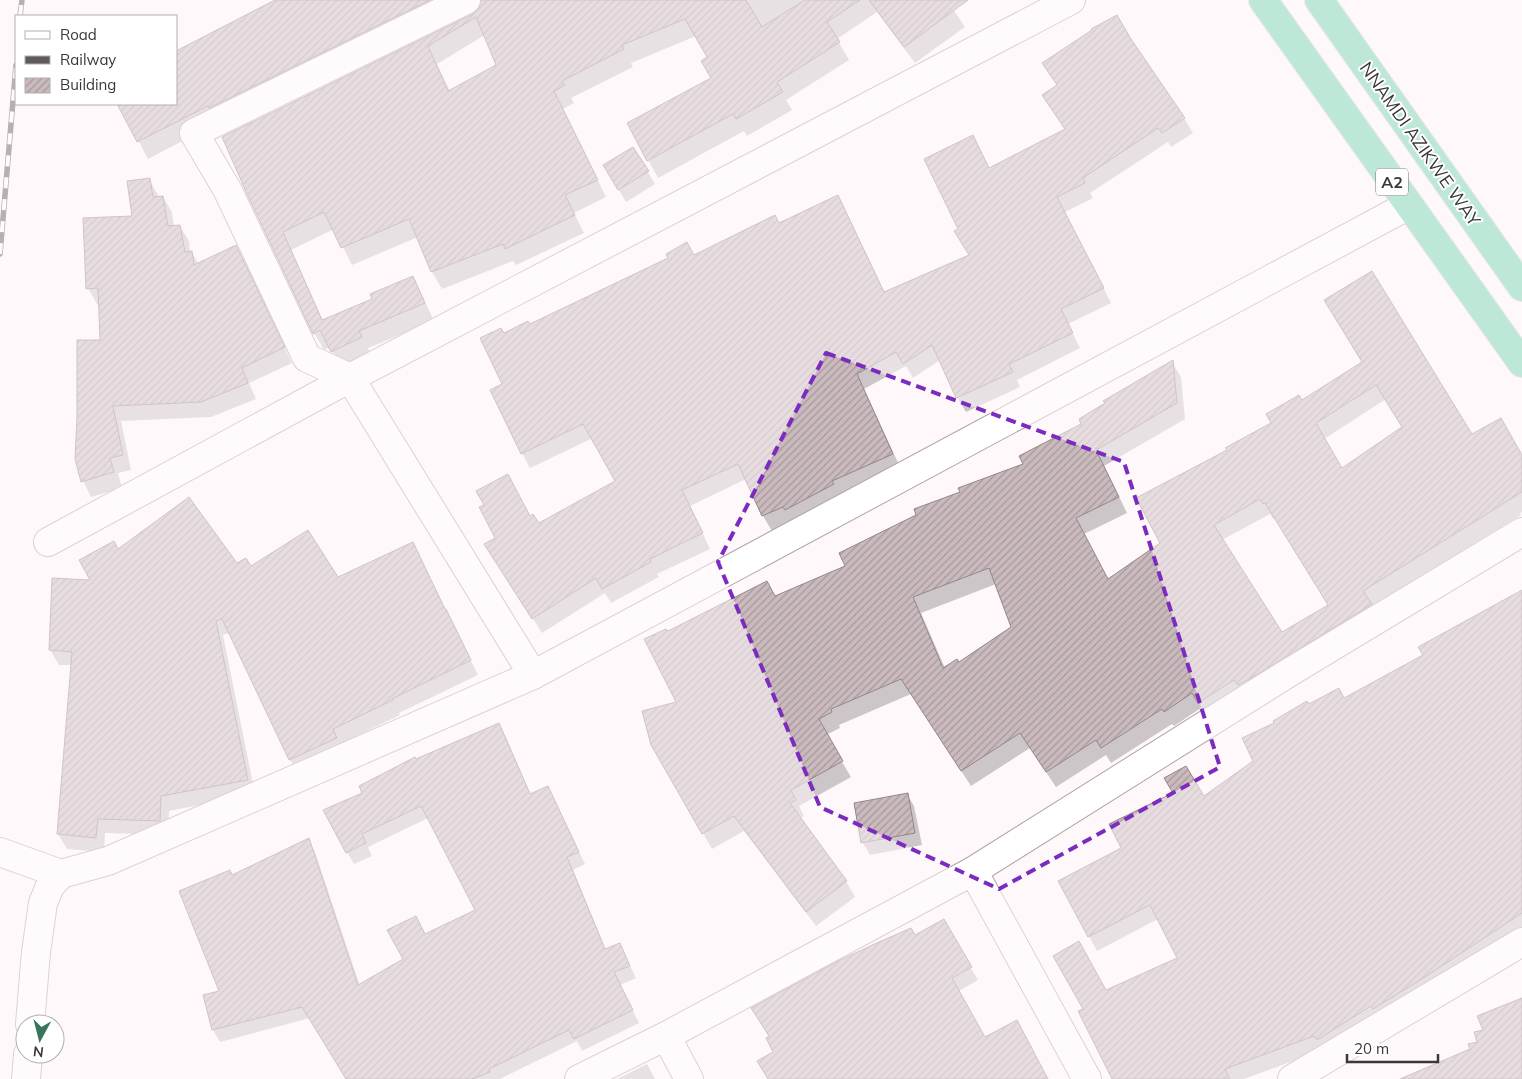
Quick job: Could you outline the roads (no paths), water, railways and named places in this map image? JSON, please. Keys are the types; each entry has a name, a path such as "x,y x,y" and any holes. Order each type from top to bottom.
{"highway":[{"name":"A2","path":"1263,0 1522,363"},
{"name":"NNAMDI AZIKWE WAY","path":"1319,0 1522,288"}],"street":[{"path":"466,0 194,133 228,191 307,358 350,378 533,675"},
{"path":"48,542 350,378 1071,0"},
{"path":"31,1014 36,952 43,903 50,886 61,874 108,861 533,675 1409,205"},
{"path":"579,1079 666,1036 973,871 1290,672 1522,532"},
{"path":"0,852 61,874"},
{"path":"973,871 1087,1079"},
{"path":"1292,1079 1522,942"},
{"path":"666,1036 689,1079"},
{"path":"26,1079 27,1064"}],"railway":[{"path":"20,15 22,0"},
{"path":"0,254 15,77"}]}
